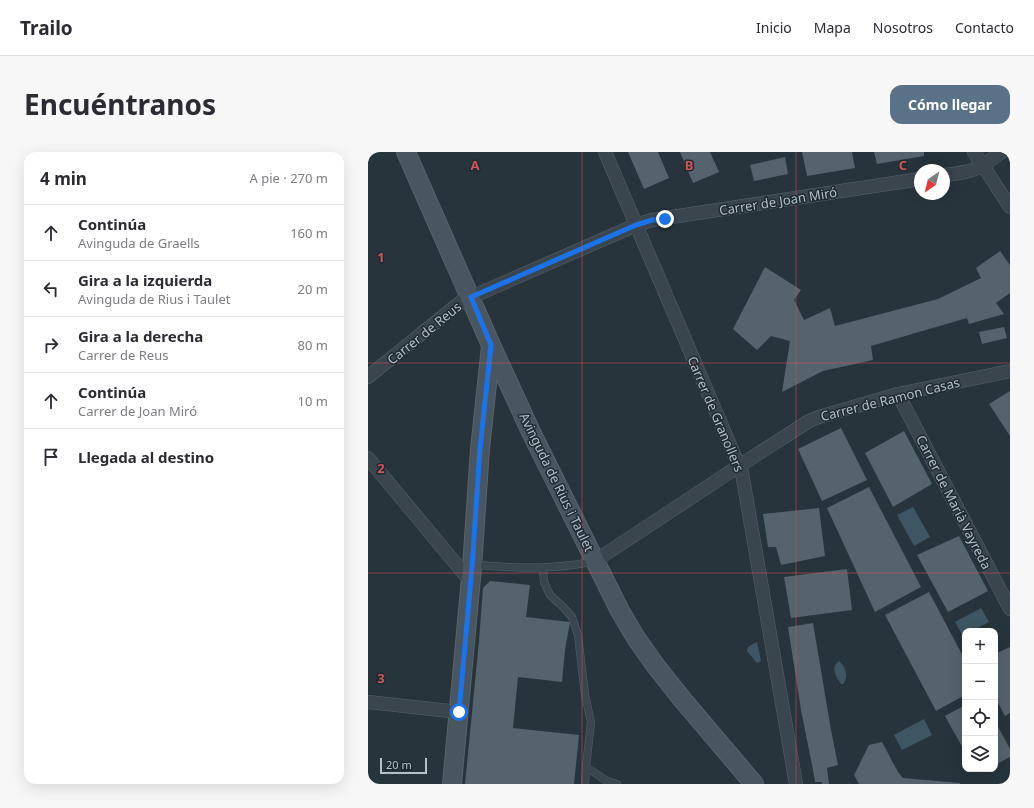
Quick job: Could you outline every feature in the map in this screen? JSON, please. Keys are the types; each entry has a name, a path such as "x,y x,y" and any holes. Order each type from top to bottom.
{"street":[{"name":"Avinguda de Rius i Taulet","path":"406,152 531,432 620,611 636,638 655,665 754,784"},
{"name":"Carrer de Granollers","path":"605,152 742,473 796,784"},
{"path":"974,152 1010,207"},
{"path":"950,174 974,169 1002,152"},
{"name":"Carrer de Joan Miró","path":"636,225 652,220 914,180"},
{"name":"Carrer de Reus","path":"368,377 462,301 636,225"},
{"path":"452,784 472,574 480,449 491,345"},
{"name":"Carrer de Ramon Casas","path":"595,561 739,466 814,419 898,394 1010,371"},
{"name":"Carrer de Marià Vayreda","path":"898,394 1010,609"},
{"path":"368,458 472,574"},
{"path":"368,702 459,712"}],"lane":[{"path":"472,574 478,565 515,568 543,568 580,565 595,561"},
{"path":"543,568 544,582 550,594 572,617 578,636 585,695 591,722 585,784"},
{"path":"586,766 607,781 617,784"}],"water":[{"path":"913,507 930,537 914,546 897,515"},
{"path":"981,608 989,622 978,628 962,628 962,634 955,622"},
{"path":"757,642 761,661 757,663 747,651 748,647"},
{"path":"839,661 846,672 846,678 843,684 841,684 837,678 834,669 836,663"},
{"path":"924,719 932,735 902,750 894,735"}],"building":[{"path":"628,152 658,152 669,178 644,189"},
{"path":"680,152 710,152 719,172 693,183"},
{"path":"802,152 852,152 855,168 807,176"},
{"path":"874,152 924,152 924,156 877,164"},
{"path":"785,157 788,174 754,181 750,165"},
{"path":"1000,251 1010,265 1010,293 996,303 1004,314 969,324 967,318 871,346 873,360 823,371 782,392 790,341 771,336 757,350 733,329 765,267 801,290 794,300 804,320 830,308 835,326 938,299 981,278 976,268"},
{"path":"1004,327 1007,338 982,344 979,332"},
{"path":"1010,391 1010,436 989,404"},
{"path":"841,428 867,480 822,501 798,449"},
{"path":"904,431 932,484 893,507 865,453"},
{"path":"869,487 921,587 875,612 827,508"},
{"path":"819,508 825,556 781,565 776,547 768,547 763,514"},
{"path":"959,536 988,591 948,612 917,555"},
{"path":"847,569 852,610 791,618 784,577"},
{"path":"490,581 530,585 526,617 570,622 565,650 562,682 518,677 513,728 579,735 574,784 465,784 483,588"},
{"path":"929,592 962,654 962,697 936,711 885,615"},
{"path":"813,623 838,765 827,768 829,784 815,782 801,710 788,627"},
{"path":"1010,647 1010,713 1005,716 998,703 998,653"},
{"path":"962,707 962,747 945,716"},
{"path":"998,727 1010,749 1010,757 998,763"},
{"path":"882,742 898,772 903,778 960,784 859,784 854,775 869,745"}],"route":[{"path":"459,712 472,567 480,449 491,345 471,297 636,225 652,220 665,219"}]}
